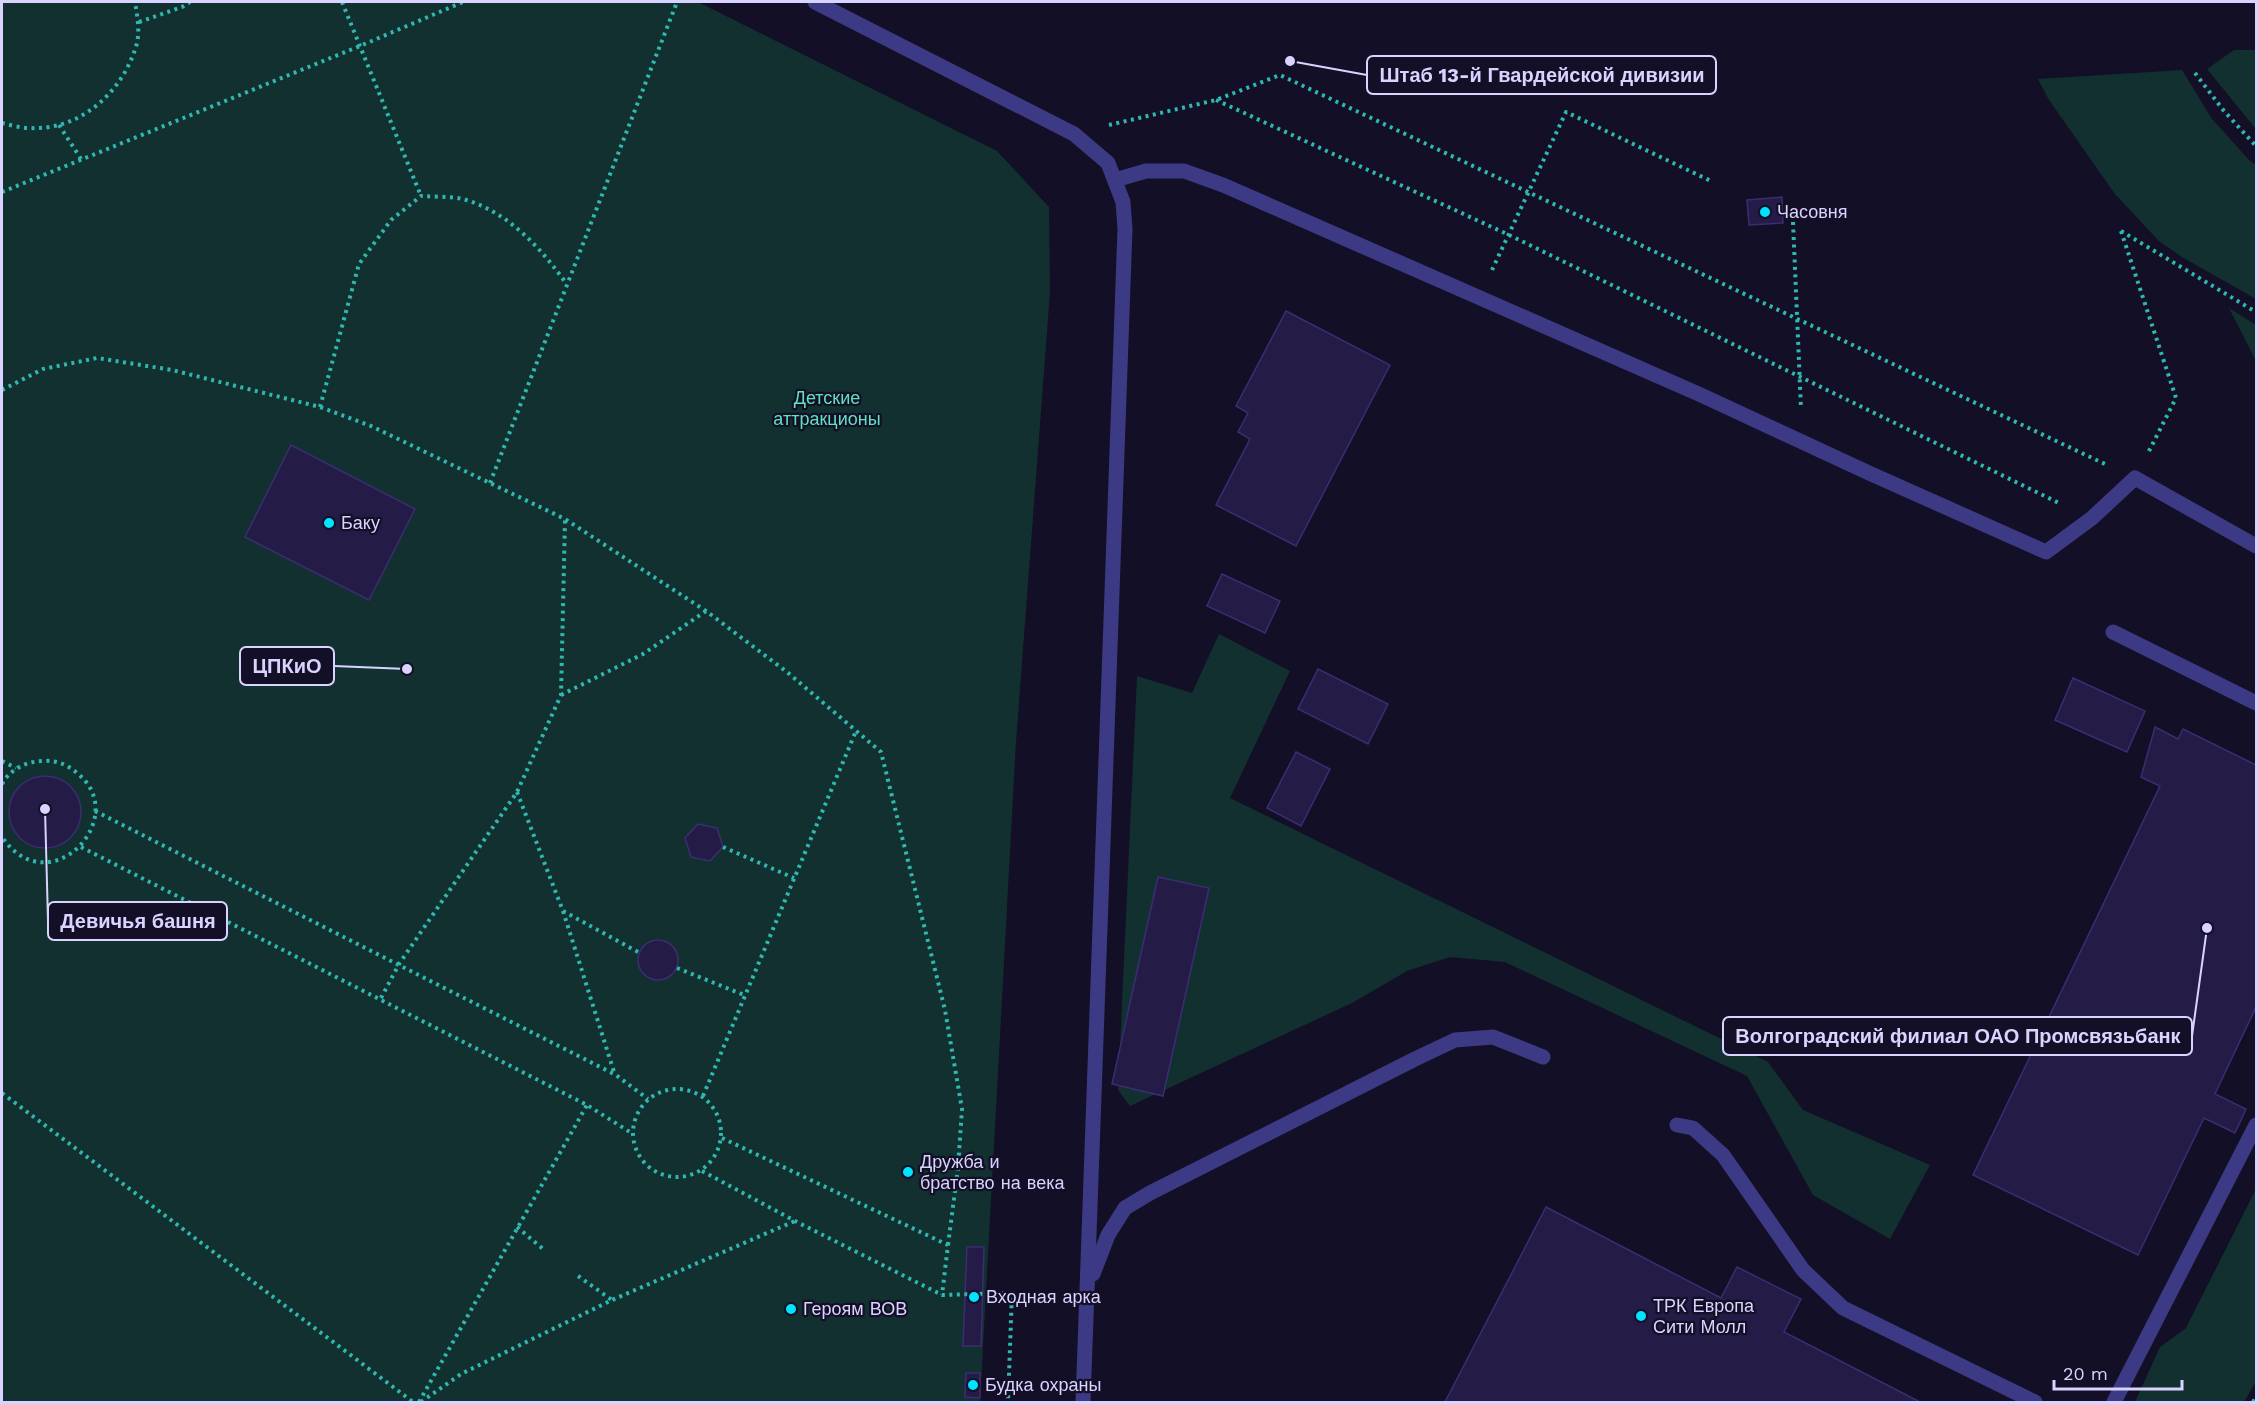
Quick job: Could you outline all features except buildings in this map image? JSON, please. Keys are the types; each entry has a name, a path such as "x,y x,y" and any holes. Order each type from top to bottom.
{"street":[{"path":"815,2 1074,134 1108,164 1123,202 1125,229 1089,1285 1083,1402"},
{"path":"1115,180 1146,171 1184,171 1223,185 1480,297 2046,552 2091,518 2135,478 2256,546"},
{"path":"2113,633 2256,703"},
{"path":"1089,1285 1108,1235 1125,1208 1150,1193 1413,1060 1455,1040 1493,1037 1543,1057"},
{"path":"1677,1125 1693,1128 1723,1155 1803,1270 1843,1308 2035,1402"},
{"path":"2115,1402 2256,1125"}],"path":[{"path":"2,123 30,128 59,125 87,113 110,95 127,70 137,41 139,22 135,2"},
{"path":"139,22 190,2"},
{"path":"342,2 421,196"},
{"path":"2,192 463,2"},
{"path":"490,483 677,2"},
{"path":"2195,73 2224,111 2256,146"},
{"path":"1074,134 1216,100 1280,75 2135,478 2176,398 2121,231 2256,312"},
{"path":"1216,100 1507,234 2091,518"},
{"path":"1480,297 1507,234 1566,112 1713,182"},
{"path":"59,125 81,159"},
{"path":"320,407 359,264 391,220 421,196 461,199 493,211 532,240 566,284"},
{"path":"1793,222 1803,443"},
{"path":"2,390 43,369 97,358 172,370 320,407 371,426 566,519 706,610 787,672 881,752 945,1010 962,1108 958,1168 942,1295"},
{"path":"381,998 399,964 517,792 561,695 566,519"},
{"path":"561,695 643,654 706,610"},
{"path":"703,1096 856,731"},
{"path":"2,784 16,768 33,761 51,760 69,766 83,777 93,793 95,811 92,830 81,847 64,858 45,862 26,859 9,848 2,837"},
{"path":"2,761 16,768"},
{"path":"517,792 563,911 616,1075"},
{"path":"95,811 616,1075 648,1099"},
{"path":"81,847 587,1105 633,1134"},
{"path":"723,847 794,878"},
{"path":"563,911 638,952"},
{"path":"677,968 744,995"},
{"path":"666,1089 685,1089 703,1096 713,1107 720,1120 722,1137 716,1155 702,1171 682,1177 658,1173 640,1157 633,1134 636,1115 648,1099 666,1089"},
{"path":"2,1093 413,1402"},
{"path":"420,1402 587,1105"},
{"path":"722,1137 948,1245"},
{"path":"702,1171 942,1295 1012,1293 1008,1402"},
{"path":"420,1402 461,1374 612,1300 795,1221"},
{"path":"517,1227 543,1249"},
{"path":"578,1276 612,1300"},
{"path":"2253,1402 2256,1397"}],"green space":[{"name":"Детские аттракционы","path":"2,2 698,2 997,151 1049,207 1050,292 1016,742 980,1402 2,1402"},
{"path":"2234,50 2256,50 2256,129 2207,69"},
{"path":"2182,70 2212,119 2256,165 2256,299 2182,257 2159,241 2115,194 2049,100 2038,79"},
{"path":"2229,308 2256,325 2256,361"},
{"path":"1219,634 1290,671 1230,798 1768,1062 1803,1110 1930,1165 1890,1239 1813,1195 1747,1076 1505,962 1450,957 1407,971 1352,1003 1130,1106 1118,1090 1137,676 1192,693"},
{"path":"2256,1189 2256,1381 2244,1402 2135,1402 2160,1347 2186,1328"}],"place":[{"name":"Штаб 13-й Гвардейской дивизии","path":"1290,61"},
{"name":"Часовня","path":"1765,212"},
{"name":"Баку","path":"329,523"},
{"name":"ЦПКиО","path":"407,669"},
{"name":"Девичья башня","path":"45,809"},
{"name":"Волгоградский филиал ОАО Промсвязьбанк","path":"2207,928"},
{"name":"Дружба и братство на века","path":"908,1172"},
{"name":"Входная арка","path":"974,1297"},
{"name":"Героям ВОВ","path":"791,1309"},
{"name":"ТРК Европа Сити Молл","path":"1641,1316"},
{"name":"Будка охраны","path":"973,1385"}]}
